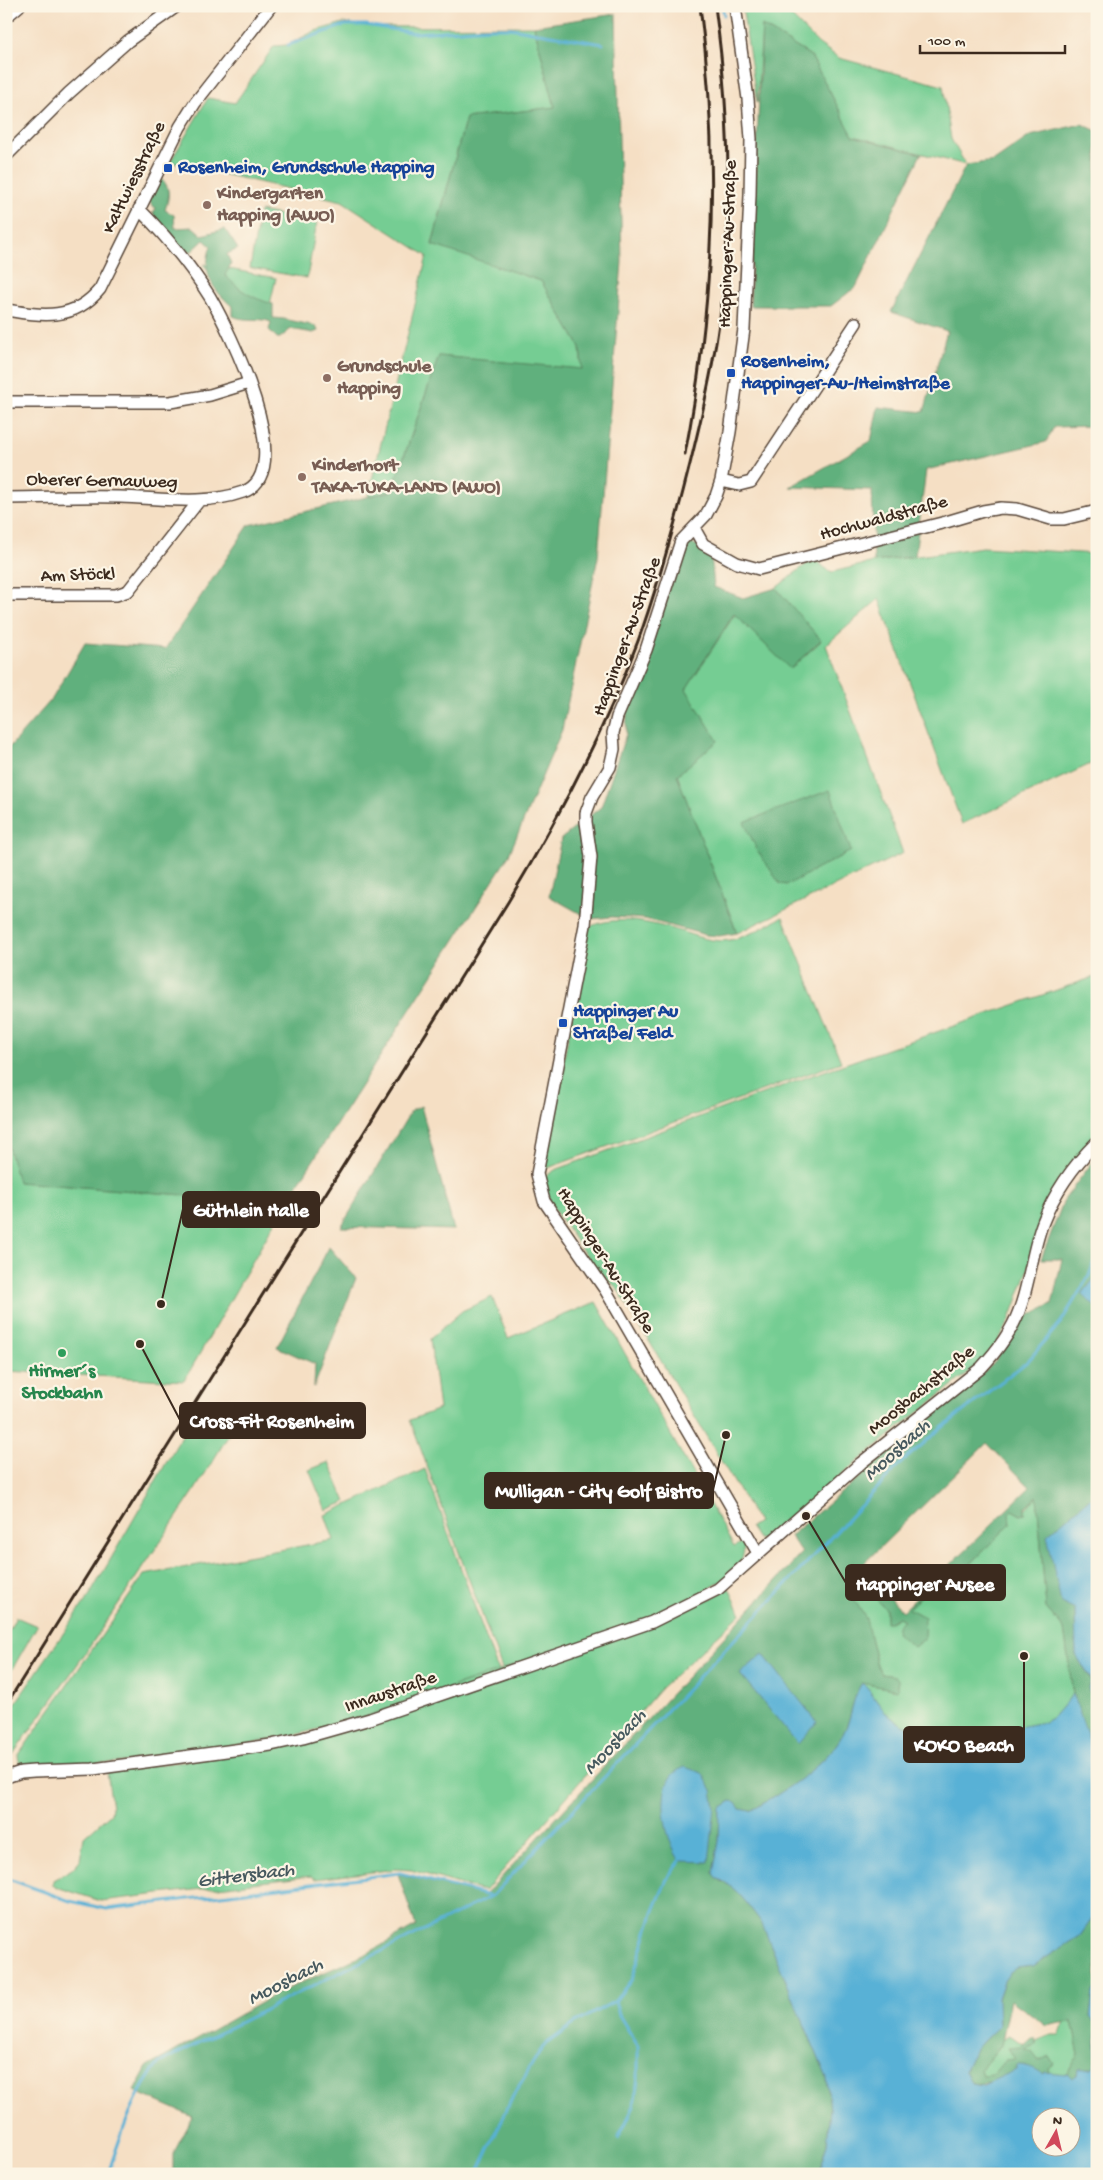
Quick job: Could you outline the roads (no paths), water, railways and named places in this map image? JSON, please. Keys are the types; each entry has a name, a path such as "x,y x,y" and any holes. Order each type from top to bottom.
{"street":[{"path":"6,16 19,6"},
{"path":"6,156 68,93 128,41 177,6"},
{"name":"Kaltwiesstraße","path":"6,310 36,315 62,314 89,303 100,289 180,127 195,103 271,6"},
{"name":"Happinger-Au-Straße","path":"736,6 748,99 751,139 750,195 744,329 721,480 706,515 681,542 646,650 617,717 613,733 614,750 610,767 592,796 586,813 591,857 585,925 537,1174 544,1201 606,1292 758,1553"},
{"name":"Oberer Gernauweg","path":"6,498 120,497 198,502 244,492 257,483 264,469 265,435 232,338 209,297 182,257 138,209"},
{"path":"721,480 739,485 750,482 759,472 856,322"},
{"path":"6,402 170,402 249,384"},
{"name":"Am Stöckl","path":"6,595 116,595 128,590 198,502"},
{"name":"Hochwaldstraße","path":"694,528 703,544 737,563 758,569 983,511 1001,508 1017,509 1057,519 1077,517 1097,511"},
{"name":"Moosbachstraße","path":"758,1553 861,1463 981,1368 995,1353 1013,1326 1020,1310 1038,1239 1050,1206 1075,1166 1097,1142"},
{"name":"Innaustraße","path":"6,1777 21,1772 93,1770 271,1745 334,1730 652,1622 718,1589 758,1553"}],"water":[{"path":"1097,1275 1097,1309 1082,1294"},
{"path":"1097,1492 1097,1708 1088,1688 1091,1679 1076,1655 1075,1610 1061,1603 1047,1535"},
{"path":"763,1654 817,1722 798,1744 740,1674"},
{"path":"862,1683 892,1718 909,1728 927,1733 967,1735 1045,1722 1053,1717 1073,1694 1093,1751 1097,1754 1097,1912 1080,1936 1033,1966 1016,1968 1010,1972 1004,1981 998,1998 999,2026 983,2041 974,2053 965,2072 971,2083 983,2085 1016,2070 1016,2065 1031,2067 1043,2074 1045,2072 1067,2074 1072,2079 1077,2076 1078,2069 1091,2068 1095,2063 1097,2026 1097,2174 818,2174 827,2144 830,2110 827,2078 761,1922 738,1893 713,1873 719,1841 720,1808 731,1801 736,1802 740,1809 751,1811 802,1778 835,1746 843,1734"},
{"path":"685,1767 702,1773 712,1790 715,1808 709,1862 680,1861 667,1831 664,1806 667,1784 673,1774"},
{"path":"1097,1985 1097,2026 1090,2017 1093,1992"}],"waterway":[{"path":"722,6 724,15"},
{"path":"288,45 345,25 366,25 415,33 510,28 603,44"},
{"name":"Moosbach","path":"108,2174 135,2102 159,2063 492,1896 903,1461 943,1427 1028,1361 1061,1322 1089,1276 1097,1253"},
{"path":"477,2174 513,2096 543,2046 577,2022 615,2001 632,1979 653,1913 667,1879 680,1861"},
{"name":"Gittersbach","path":"6,1878 70,1901 107,1909 400,1873 490,1896"},
{"path":"615,2001 619,2015 638,2046 638,2078 634,2106 618,2139"}],"railway":[{"path":"685,454 702,342 708,287 711,231 710,119 700,6"},
{"path":"6,1705 508,902 562,807 595,742 625,675 653,597 678,509 707,392 720,319 727,237 728,171 723,72 715,6"}],"place":[{"name":"Rosenheim, Grundschule Happing","path":"168,168"},
{"name":"Kindergarten Happing (AWO)","path":"207,205"},
{"name":"Rosenheim, Happinger-Au-/Heimstraße","path":"731,373"},
{"name":"Grundschule Happing","path":"327,378"},
{"name":"Kinderhort TAKA-TUKA-LAND (AWO)","path":"302,477"},
{"name":"Happinger Au Straße/ Feld","path":"563,1023"},
{"name":"Güthlein Halle","path":"161,1304"},
{"name":"Cross-Fit Rosenheim","path":"140,1344"},
{"name":"Hirmer´s Stockbahn","path":"62,1353"},
{"name":"Mulligan - City Golf Bistro","path":"726,1435"},
{"name":"Happinger Ausee","path":"806,1516"},
{"name":"KOKO Beach","path":"1024,1656"}]}
